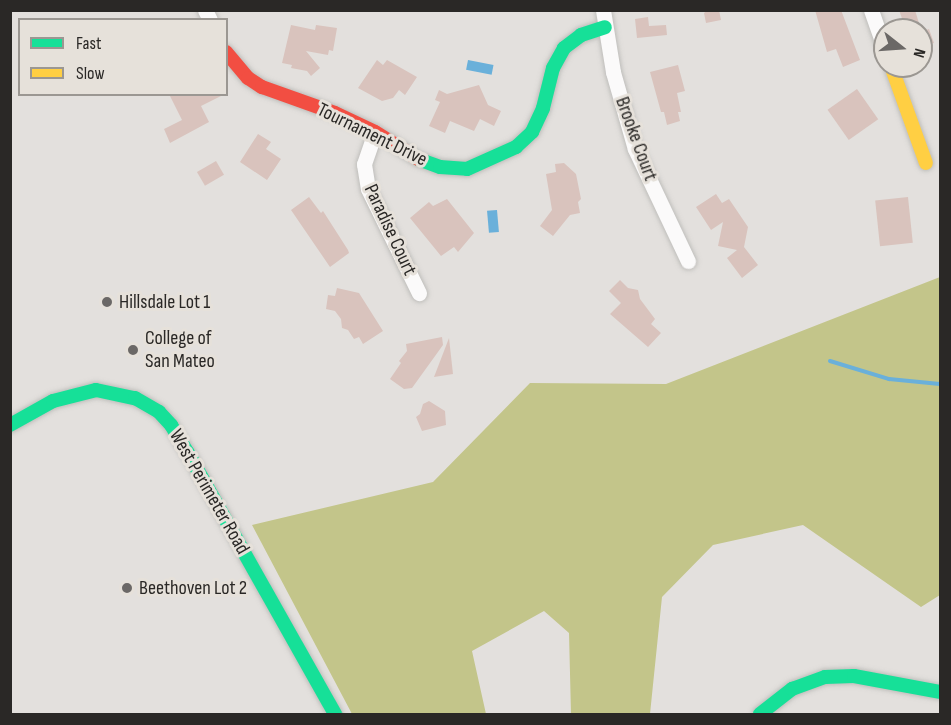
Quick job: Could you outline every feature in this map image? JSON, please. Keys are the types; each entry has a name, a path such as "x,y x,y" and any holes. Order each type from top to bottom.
{"street":[{"name":"Brooke Court","path":"603,10 613,72 635,149 688,261"},
{"name":"Tournament Drive","path":"228,54 248,78 262,87 334,113 375,132 416,158 440,167 467,169 492,160 516,147 532,132 543,108 553,68 564,48 587,32 605,27"},
{"path":"895,78 926,163"},
{"name":"Paradise Court","path":"375,132 364,164 368,189 419,293"},
{"name":"West Perimeter Road","path":"10,425 54,401 96,390 129,396 159,412 171,425 188,453 335,714"},
{"path":"760,714 792,689 832,676 861,677 940,692"}],"green space":[{"path":"940,277 940,595 921,607 803,525 713,545 662,597 650,714 571,714 569,633 544,611 472,651 486,714 352,714 252,525 433,482 530,383 666,384"}],"water":[{"path":"468,60 494,65 492,75 466,70"},
{"path":"497,210 499,232 489,233 487,211"}],"building":[{"path":"708,10 719,10 721,20 706,23 704,13"},
{"path":"815,10 841,10 860,60 843,67 836,49 827,52"},
{"path":"899,10 915,10 917,18 902,18"},
{"path":"648,17 649,26 666,25 667,35 637,38 635,19"},
{"path":"291,25 315,30 316,25 337,28 333,51 329,50 328,55 306,51 320,68 311,76 307,71 291,68 292,65 282,63"},
{"path":"377,60 383,65 387,60 417,77 405,95 399,90 393,98 382,101 358,88"},
{"path":"678,65 685,91 677,93 681,112 678,112 680,121 667,125 650,72"},
{"path":"479,85 488,105 501,111 494,126 480,119 474,131 450,121 445,133 429,126 440,102 435,100 439,90 447,94"},
{"path":"857,89 878,119 849,140 828,110"},
{"path":"170,96 221,96 201,106 209,122 170,143 164,129 182,120"},
{"path":"258,134 271,142 266,149 281,159 267,180 240,162"},
{"path":"216,161 224,175 205,186 197,172"},
{"path":"564,163 576,174 581,199 578,202 580,213 570,215 553,236 540,226 552,210 546,174 556,172 555,164"},
{"path":"716,194 722,203 729,199 748,227 744,247 758,265 742,278 727,258 737,250 718,246 723,222 711,230 696,207"},
{"path":"309,197 321,213 323,211 349,253 330,267 291,210"},
{"path":"908,197 913,243 880,246 875,200"},
{"path":"447,199 474,233 458,252 454,247 441,256 410,218 429,202 433,206"},
{"path":"620,280 628,288 638,290 640,299 655,319 651,324 661,333 648,347 610,314 621,303 609,291"},
{"path":"337,288 359,293 383,331 363,344 359,337 354,339 348,330 342,328 341,319 335,311 326,309 328,295 335,296"},
{"path":"442,337 443,345 412,388 404,389 390,379 407,351 406,344"},
{"path":"449,338 453,374 434,377"},
{"path":"429,401 445,411 446,425 422,431 416,417 420,414 423,404"}],"waterway":[{"path":"830,361 889,379 940,384"}],"traffic: fast":[{"path":"418,159 440,167 467,169 516,147 532,132 543,108 553,68 564,48 581,35 605,27"},
{"path":"10,425 53,401 96,390 135,398 159,412 171,425 188,453 335,714"},
{"path":"760,714 792,689 825,677 854,676 940,692"}],"traffic: slow":[{"path":"895,78 926,163"}],"traffic: jam":[{"path":"228,54 248,78 262,87 335,113 375,132 418,159"}],"place":[{"name":"Hillsdale Lot 1","path":"107,302"},
{"name":"College of San Mateo","path":"133,350"},
{"name":"Beethoven Lot 2","path":"127,588"}]}
